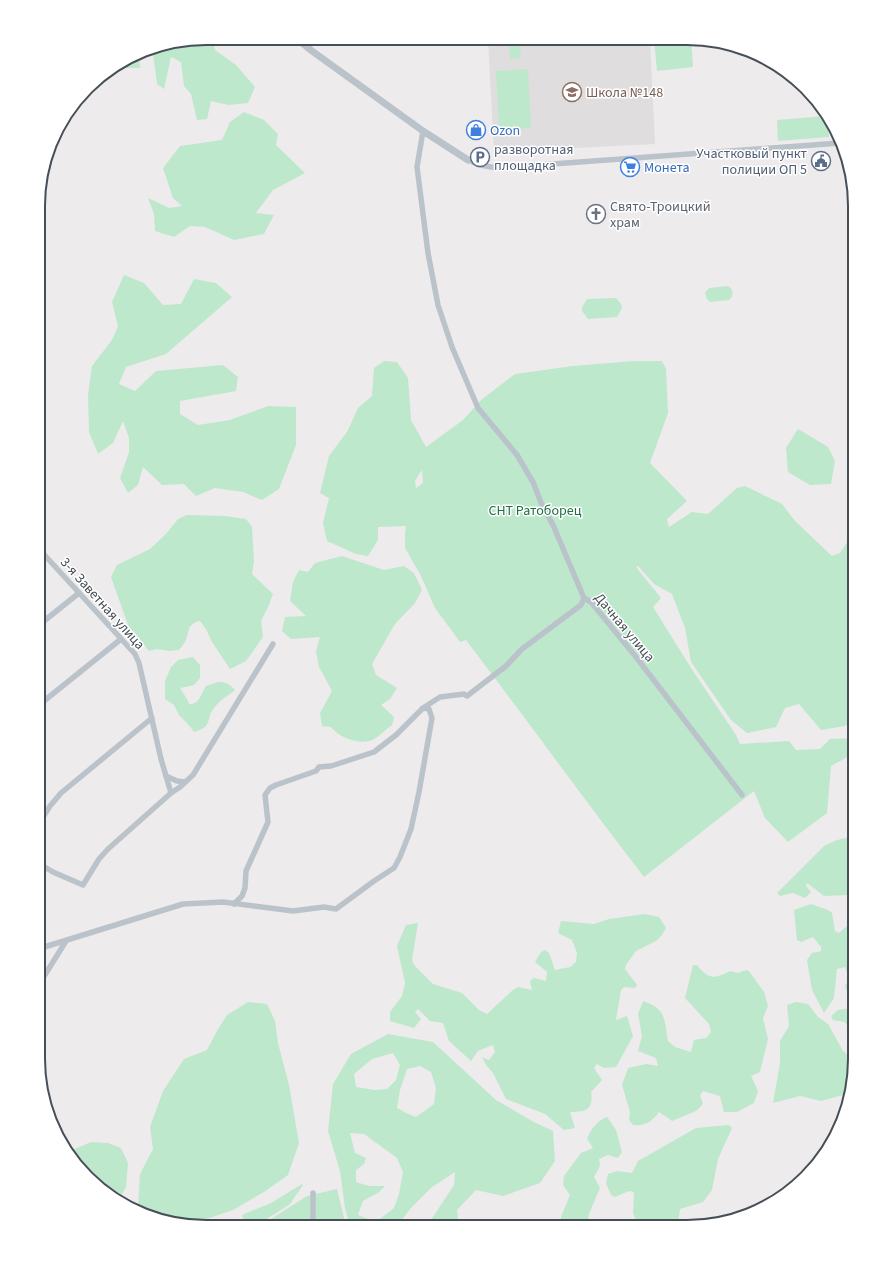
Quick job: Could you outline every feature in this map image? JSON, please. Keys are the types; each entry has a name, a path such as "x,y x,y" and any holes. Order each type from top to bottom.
{"street":[{"path":"305,45 423,131 468,160 480,165 497,168 836,143"},
{"name":"Дачная улица","path":"423,131 417,167 428,253 438,305 452,347 478,408 516,455 533,482 542,505 554,525 584,598 591,602 636,657 742,795"},
{"name":"3-я Заветная улица","path":"45,556 135,654 139,663 171,793"},
{"path":"45,620 79,593"},
{"path":"234,904 242,896 246,888 246,871 268,822 266,795 270,788 316,771 319,767 331,766 374,752 396,735 423,708 440,697 464,694 467,696 506,666 522,649 582,605 584,598"},
{"path":"45,700 121,639"},
{"path":"45,867 82,885 108,849 193,775 273,644"},
{"path":"45,948 183,904 223,902 293,911 324,907 336,909 394,868 400,857 411,829 432,718 429,709 423,708"},
{"path":"45,814 61,793 152,718"},
{"path":"166,775 172,780 185,782"},
{"path":"45,975 66,941"},
{"path":"313,1193 313,1220"}],"shaded area":[{"name":"Школа №148","path":"488,45 650,45 655,144 494,152"}],"green space":[{"path":"214,45 215,50 236,65 255,87 248,103 229,105 211,101 207,119 197,120 191,94 184,86 181,62 171,57 164,89 157,84 153,54 164,50 185,46"},
{"path":"509,45 520,45 521,58 510,59"},
{"path":"655,45 691,45 693,67 657,71"},
{"path":"139,60 140,68 123,68"},
{"path":"528,69 531,128 499,129 496,71"},
{"path":"244,112 264,120 278,134 276,145 305,173 273,190 256,213 274,215 264,234 234,240 205,227 190,226 174,237 155,231 154,214 148,198 169,208 182,206 173,198 163,168 180,146 222,140 230,122"},
{"path":"821,116 829,130 829,137 778,141 777,120"},
{"path":"124,275 144,283 163,305 181,304 194,279 216,283 232,297 166,354 126,367 119,384 135,391 156,371 223,365 238,377 236,391 180,401 180,414 198,425 230,420 268,406 296,407 296,445 279,489 262,500 243,492 215,488 196,496 184,484 162,485 143,467 138,485 128,493 120,478 129,452 129,438 123,421 113,443 98,454 89,432 88,395 92,366 112,340 118,326 112,302"},
{"path":"728,286 733,293 729,300 710,302 707,299 705,293 709,288"},
{"path":"616,298 621,304 622,308 617,317 588,319 582,311 582,307 587,299"},
{"name":"СНТ Ратоборец","path":"384,361 397,362 408,378 411,420 426,447 463,420 481,400 515,374 573,366 634,361 662,361 666,369 668,413 650,463 687,501 667,519 669,527 692,512 708,514 737,488 745,486 782,504 795,521 832,556 840,553 848,541 848,722 845,726 821,730 799,704 785,708 776,727 747,733 731,720 691,662 685,628 672,594 654,584 638,566 636,567 661,598 653,607 693,671 736,735 740,744 789,741 796,750 820,749 830,739 848,738 848,757 831,766 827,813 788,842 765,818 754,791 644,877 466,640 460,642 435,608 421,576 405,548 406,526 378,527 378,540 368,556 356,554 327,541 323,523 329,498 320,493 329,456 347,432 358,408 372,396 374,368","holes":["422,470 423,483 416,488 415,481"]},
{"path":"798,429 828,447 835,461 831,484 810,485 788,472 786,448"},
{"path":"187,515 225,516 246,519 252,527 254,561 252,574 273,594 261,621 263,637 246,661 230,669 200,621 190,626 187,638 179,650 169,651 157,649 149,651 128,625 111,577 117,565 150,549 166,534 178,519"},
{"path":"342,556 384,570 404,566 414,573 422,590 415,603 395,624 372,664 376,675 397,688 390,699 381,705 394,717 392,725 375,739 361,742 344,737 331,727 322,726 320,713 332,691 319,667 316,651 320,637 291,639 282,631 285,617 306,616 290,601 293,582 299,570 308,572 315,563"},
{"path":"193,657 200,665 200,678 194,685 180,688 189,704 196,703 206,686 215,683 222,682 228,684 235,690 217,704 210,715 207,725 194,732 179,715 174,705 165,699 165,681 171,667 178,660"},
{"path":"848,838 848,895 824,896 807,883 806,886 811,892 805,898 793,893 780,896 777,893 824,846 837,840"},
{"path":"811,904 832,913 835,931 839,933 848,925 848,976 845,967 837,969 834,998 824,1013 812,990 807,960 812,953 821,951 821,947 813,937 801,942 797,940 794,910"},
{"path":"645,914 659,917 666,928 656,941 636,951 626,965 625,969 637,985 635,988 624,987 621,990 616,1020 627,1016 633,1036 616,1067 604,1068 597,1064 594,1068 602,1080 591,1092 591,1103 587,1109 570,1112 575,1128 564,1130 545,1114 506,1099 493,1073 486,1065 482,1057 489,1060 495,1052 493,1045 478,1051 471,1061 449,1041 443,1023 430,1021 418,1009 415,1012 421,1019 414,1028 390,1021 390,1012 402,996 405,983 397,946 406,925 418,923 412,960 414,965 433,984 462,993 479,1010 487,1014 518,987 532,990 530,981 534,978 546,981 547,972 535,962 541,952 545,950 549,953 555,970 570,967 576,962 577,953 572,940 558,933 561,921 594,924 609,919"},
{"path":"693,965 697,965 708,976 712,977 720,976 730,971 738,973 746,970 749,971 764,992 768,1006 763,1018 768,1039 760,1072 751,1076 758,1091 754,1103 737,1112 724,1112 720,1096 703,1091 700,1095 703,1104 696,1111 672,1121 659,1112 648,1123 633,1125 629,1120 630,1112 622,1085 628,1068 646,1064 658,1066 656,1058 638,1051 642,1036 638,1014 643,1001 651,1004 663,1016 668,1041 675,1047 691,1052 694,1040 706,1038 711,1032 709,1024 685,998"},
{"path":"848,981 848,992 846,990 845,986"},
{"path":"248,1002 267,1004 275,1021 278,1043 289,1085 299,1143 288,1175 264,1192 233,1210 204,1220 185,1219 164,1215 144,1208 138,1205 140,1174 153,1149 150,1127 163,1091 184,1059 207,1050 227,1015"},
{"path":"796,1002 808,1004 818,1017 828,1024 843,1051 848,1055 848,1070 844,1095 821,1101 800,1096 773,1103 780,1063 780,1041 789,1026 787,1005"},
{"path":"848,1008 848,1027 845,1022 833,1020 831,1016 838,1010"},
{"path":"388,1034 433,1042 496,1100 553,1131 555,1161 540,1183 503,1196 476,1190 457,1210 458,1220 431,1220 454,1185 455,1172 432,1187 411,1208 402,1220 379,1220 394,1208 399,1194 403,1172 397,1158 364,1134 350,1133 355,1153 366,1158 364,1164 356,1170 356,1182 369,1186 385,1186 378,1193 363,1201 358,1215 371,1220 348,1220 345,1208 340,1171 328,1131 333,1084 351,1054","holes":["393,1053 400,1065 396,1080 387,1089 375,1090 356,1087 354,1074 372,1059","420,1066 431,1072 436,1088 434,1104 416,1117 397,1108 400,1090 407,1069"]},
{"path":"607,1117 616,1130 622,1152 618,1158 608,1155 599,1159 600,1166 594,1177 600,1188 589,1214 588,1220 561,1220 561,1217 570,1195 563,1185 564,1176 581,1153 593,1148 587,1139 588,1136 592,1129"},
{"path":"729,1125 732,1128 718,1159 712,1190 703,1202 680,1209 678,1220 636,1220 633,1213 634,1192 629,1191 615,1197 611,1195 606,1183 608,1174 617,1171 632,1173 638,1161 696,1128"},
{"path":"91,1142 108,1143 121,1148 128,1163 126,1187 121,1196 92,1173 73,1150"},
{"path":"302,1184 303,1185 290,1204 265,1220 245,1220 242,1216 271,1203"},
{"path":"337,1189 345,1220 269,1220 307,1196"}],"place":[{"name":"Школа №148","path":"572,92"},
{"name":"Ozon","path":"476,130"},
{"name":"разворотная площадка","path":"480,157"},
{"name":"Участковый пункт полиции ОП 5","path":"821,161"},
{"name":"Монета","path":"630,167"},
{"name":"Свято-Троицкий храм","path":"596,214"}]}
